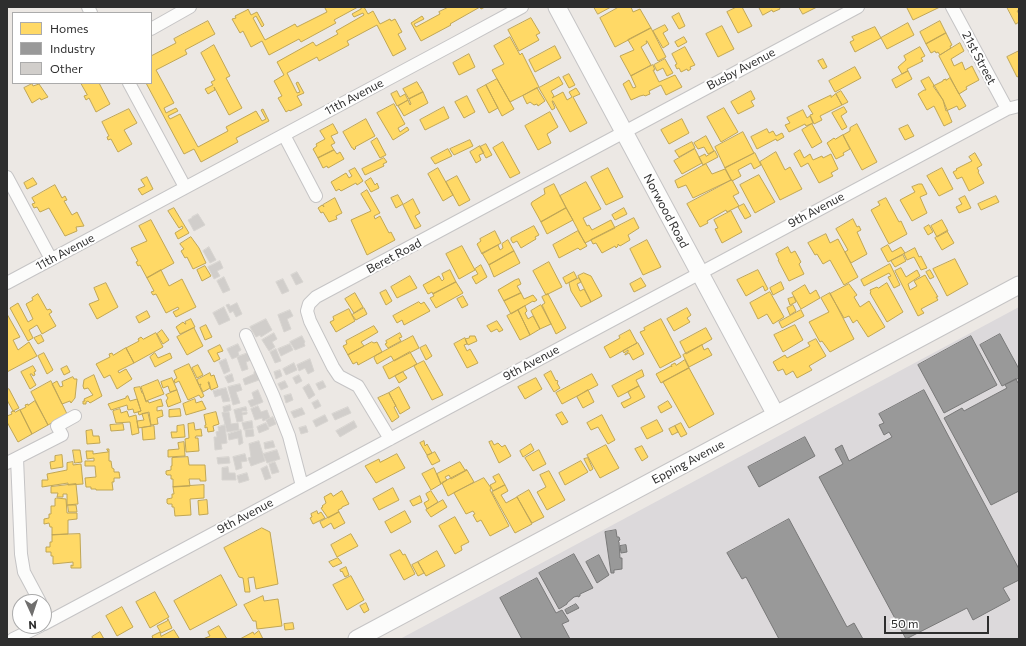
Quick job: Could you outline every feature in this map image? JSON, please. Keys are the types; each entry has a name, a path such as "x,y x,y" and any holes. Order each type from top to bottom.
{"street":[{"path":"152,28 190,7"},
{"name":"11th Avenue","path":"7,283 116,226 185,187 522,7"},
{"name":"Norwood Road","path":"557,7 776,414"},
{"name":"Busby Avenue","path":"624,132 858,7"},
{"name":"21st Street","path":"952,7 1007,109"},
{"path":"130,84 185,187"},
{"name":"9th Avenue","path":"52,620 699,272 1007,109 1019,106"},
{"name":"Beret Road","path":"390,439 358,386 340,376 333,367 308,317 307,311 311,302 316,297 624,132"},
{"path":"284,135 316,196"},
{"path":"7,177 51,259"},
{"name":"Epping Avenue","path":"357,639 776,414 1019,286"},
{"path":"246,335 273,395 289,436 302,486"},
{"path":"36,594 24,572 12,461 62,435 57,426 75,416"},
{"name":"9th Avenue","path":"13,639 24,634"}],"shaded area":[{"path":"1019,307 1019,639 400,639"}],"building: Homes":[{"path":"358,7 334,20 336,23 301,42 299,39 269,55 262,41 251,47 243,31 240,33 232,19 236,18 235,16 248,9 251,15 257,12 264,25 262,27 256,16 253,18 265,40 295,24 297,27 327,12 325,8"},
{"path":"360,7 364,7 368,14 373,11 380,24 390,19 391,21 395,19 402,32 398,34 406,49 393,56 377,25 347,41 349,45 319,61 317,57 287,73 297,93 300,92 296,83 298,82 304,93 297,96 302,105 286,112 278,98 282,96 274,81 284,75 277,62 313,42 316,46 338,34 336,31 364,15 363,13 354,17 352,14 361,9"},
{"path":"449,7 480,7 421,41 411,23 422,16 424,19 414,24 416,27 440,14 439,12"},
{"path":"594,7 611,7 598,14"},
{"path":"619,7 631,7 633,12 640,9 651,28 615,47 600,18"},
{"path":"737,7 742,7 752,26 738,33 727,12"},
{"path":"759,7 779,7 780,9 773,12 772,10 763,15"},
{"path":"799,7 817,7 803,14"},
{"path":"940,7 913,20 907,8"},
{"path":"1007,7 1019,7 1019,10 1017,11 1019,14 1019,22 1016,24"},
{"path":"679,13 685,26 679,29 672,17"},
{"path":"531,18 540,33 536,35 539,40 519,51 508,30"},
{"path":"208,21 215,34 185,50 187,54 156,70 174,103 164,108 166,113 176,108 178,111 168,116 170,119 180,114 198,147 228,131 226,127 256,111 262,121 266,119 261,110 263,109 269,121 236,138 238,142 201,162 194,149 184,154 147,84 152,84 152,55 176,43 174,39"},
{"path":"940,21 946,33 926,44 920,32"},
{"path":"908,23 914,35 887,49 881,38"},
{"path":"665,25 668,30 663,33 669,44 663,48 653,31"},
{"path":"722,26 734,49 718,57 706,34"},
{"path":"875,27 881,38 855,52 850,42 854,40 852,37"},
{"path":"651,28 666,57 658,61 646,41 647,43 641,47 651,65 631,76 620,56 634,50 628,40"},
{"path":"946,33 952,45 950,46 951,48 940,55 935,51 931,53 926,44"},
{"path":"510,37 520,55 522,53 539,87 510,102 492,70 504,64 494,46"},
{"path":"684,37 687,42 678,47 675,42"},
{"path":"960,43 964,51 951,59 954,66 962,62 965,70 972,66 979,80 966,87 967,89 959,94 939,56"},
{"path":"214,45 230,76 226,78 242,108 229,115 214,87 215,90 208,94 205,89 213,85 211,82 215,80 201,53"},
{"path":"555,46 561,58 535,72 529,60"},
{"path":"685,47 695,65 690,67 691,69 688,71 687,69 681,72 675,65 677,64 672,54"},
{"path":"920,47 925,56 921,58 923,61 907,69 908,71 902,74 898,67 906,60 904,56"},
{"path":"1019,51 1019,76 1017,77 1007,57"},
{"path":"469,54 475,67 459,75 453,63"},
{"path":"665,59 673,73 667,76 663,68 657,71 654,65"},
{"path":"823,59 827,67 823,69 818,61"},
{"path":"653,65 655,70 653,70 659,82 675,75 682,87 666,95 661,85 649,91 650,94 631,100 623,84 629,80 633,88 636,87 631,76"},
{"path":"855,67 861,78 835,92 829,81"},
{"path":"908,71 912,79 896,88 892,80"},
{"path":"569,74 575,85 569,88 563,77"},
{"path":"559,77 563,84 551,91 554,96 552,98 563,92 567,100 572,97 569,92 576,88 580,94 573,97 587,123 570,132 553,101 555,108 552,110 539,88"},
{"path":"929,77 943,100 952,122 944,126 934,106 927,110 918,94 926,90 921,81"},
{"path":"950,78 966,106 959,110 957,106 946,111 943,100 933,86"},
{"path":"497,79 514,109 502,116 486,85"},
{"path":"417,82 423,92 409,99 403,89"},
{"path":"32,84 33,86 39,84 48,97 41,100 40,98 32,103 24,88"},
{"path":"82,84 100,84 110,104 96,112 89,98 86,100 84,96 87,95"},
{"path":"486,85 498,108 489,113 477,90"},
{"path":"537,88 545,101 538,106 537,104 534,105 530,102 527,104 523,96"},
{"path":"397,91 400,97 405,94 408,100 397,106 391,94"},
{"path":"751,91 755,99 751,101 754,106 738,114 731,102"},
{"path":"841,91 848,102 842,105 836,94"},
{"path":"423,92 428,103 404,116 398,106 408,100 410,105 409,99"},
{"path":"836,94 842,105 820,116 822,120 814,124 810,115 813,114 808,106"},
{"path":"467,96 475,112 464,118 455,102"},
{"path":"394,104 405,124 398,128 400,132 407,127 409,130 393,140 377,113"},
{"path":"444,107 449,118 425,130 420,120"},
{"path":"844,107 847,112 841,116 847,127 842,130 832,113"},
{"path":"724,108 738,132 721,142 707,117"},
{"path":"129,109 137,123 124,130 132,144 118,152 111,139 108,140 107,137 109,136 102,122"},
{"path":"803,110 807,118 810,116 813,123 806,126 805,124 789,132 785,125 790,123 787,118"},
{"path":"550,112 558,127 547,134 551,143 538,150 525,126"},
{"path":"366,119 375,136 355,147 356,148 354,150 343,132"},
{"path":"682,119 689,133 669,144 661,130"},
{"path":"333,124 338,133 331,136 335,143 331,145 334,150 318,158 313,149 317,146 316,144 325,139 320,131"},
{"path":"812,124 822,142 812,148 802,130"},
{"path":"857,124 877,162 862,170 843,135"},
{"path":"908,125 914,136 905,140 899,129"},
{"path":"767,129 769,133 773,131 776,136 782,133 784,137 777,141 776,139 757,149 751,137"},
{"path":"743,132 754,153 725,168 715,147"},
{"path":"843,135 850,149 843,153 844,155 836,159 827,143 834,138 835,139"},
{"path":"706,136 714,151 708,154 704,147 698,149 694,143"},
{"path":"377,138 386,155 380,158 371,142"},
{"path":"470,140 473,146 454,155 450,149"},
{"path":"503,142 520,173 510,178 493,148"},
{"path":"692,142 695,148 679,157 675,151"},
{"path":"486,144 492,155 486,158 480,147"},
{"path":"480,146 484,153 479,155 481,160 476,163 470,152"},
{"path":"448,149 452,156 435,164 431,158"},
{"path":"695,149 702,163 682,174 674,161"},
{"path":"334,150 337,154 340,152 344,159 328,168 327,166 323,168 318,158"},
{"path":"800,150 804,158 810,154 813,160 822,156 823,158 831,154 838,169 831,173 833,176 819,183 808,163 801,167 794,154"},
{"path":"715,151 718,157 703,165 699,157 705,154 706,156"},
{"path":"776,152 785,170 790,167 802,189 780,200 760,162"},
{"path":"755,153 761,165 754,169 751,163 738,170 741,176 732,181 725,168"},
{"path":"975,153 982,165 977,168 984,183 969,191 962,177 957,179 953,172 972,161 969,157"},
{"path":"384,158 387,162 383,164 384,166 365,175 362,169"},
{"path":"706,164 712,174 725,169 731,180 693,198 686,185 678,188 675,181"},
{"path":"355,168 363,181 341,191 339,189 336,191 331,182 346,173 349,178 352,176 349,171"},
{"path":"438,168 453,195 443,201 428,174"},
{"path":"608,168 623,197 606,205 591,177"},
{"path":"942,168 953,189 939,196 927,176"},
{"path":"759,175 775,202 755,213 740,185"},
{"path":"457,176 470,200 459,206 446,182"},
{"path":"147,177 153,189 142,195 138,189 145,186 141,180"},
{"path":"33,178 37,184 27,189 24,183"},
{"path":"371,178 375,185 377,183 379,188 371,192 365,182"},
{"path":"732,180 739,193 733,196 739,206 727,212 726,210 700,227 687,204"},
{"path":"586,182 601,209 583,218 587,226 589,225 592,230 611,220 615,228 585,243 560,196"},
{"path":"554,184 566,208 541,222 531,204 545,194 544,189"},
{"path":"922,184 927,194 920,197 927,213 912,221 900,200 915,192 912,187"},
{"path":"55,185 62,198 65,196 67,200 64,201 72,215 77,212 84,226 76,227 77,231 65,236 49,208 40,212 37,207 34,208 32,204 35,203 32,198"},
{"path":"367,190 380,213 374,216 375,219 380,216 389,233 391,232 395,240 367,255 351,220 371,211 361,194"},
{"path":"398,195 403,204 396,208 391,198"},
{"path":"965,196 971,208 959,213 956,207 962,204 959,199"},
{"path":"996,196 999,202 981,210 978,204"},
{"path":"335,198 342,213 336,216 337,219 329,222 323,212 321,213 318,208 322,205 324,207 323,205"},
{"path":"886,198 899,222 901,221 907,234 889,244 871,210 880,205 878,202"},
{"path":"413,199 420,213 415,216 421,226 415,229 403,205"},
{"path":"744,204 751,216 745,219 738,207"},
{"path":"174,208 189,233 178,239 175,233 183,228 182,226 179,228 168,211"},
{"path":"566,208 573,220 547,234 541,222"},
{"path":"624,208 627,214 615,220 612,215"},
{"path":"731,211 742,232 722,243 715,229 718,228 714,220"},
{"path":"634,218 639,228 628,235 630,240 620,246 618,244 616,248 615,246 602,253 596,243 593,244 591,240"},
{"path":"853,219 857,227 859,226 861,230 857,232 867,254 851,263 845,252 848,250 836,229"},
{"path":"151,220 174,263 147,278 140,265 138,266 136,262 138,261 131,248 147,241 139,226"},
{"path":"942,220 948,231 937,237 931,226"},
{"path":"929,225 933,232 928,235 924,228"},
{"path":"534,226 539,235 535,237 536,239 521,248 517,241 513,243 511,238"},
{"path":"495,231 501,243 482,254 477,244 481,241 480,239"},
{"path":"578,231 587,246 580,250 578,248 559,258 553,245"},
{"path":"947,231 954,243 942,250 935,238"},
{"path":"826,234 830,243 838,239 858,277 844,285 830,260 823,264 817,254 815,255 808,243"},
{"path":"191,237 199,248 206,263 193,269 187,257 185,258 181,251 184,249 180,244"},
{"path":"508,240 514,251 489,265 482,253 498,245 500,250 503,248 502,244"},
{"path":"647,240 661,267 643,275 630,249"},
{"path":"888,245 892,252 901,247 905,253 888,262 881,249"},
{"path":"462,246 475,270 459,279 446,254"},
{"path":"788,247 791,253 795,251 801,262 799,264 804,274 789,281 776,254"},
{"path":"915,248 919,257 921,256 927,268 921,270 914,257 907,260 904,254"},
{"path":"514,251 520,263 494,277 489,265"},
{"path":"903,255 906,261 895,267 891,261"},
{"path":"955,259 968,284 947,296 933,269"},
{"path":"549,262 562,287 546,295 533,271"},
{"path":"890,264 900,285 894,288 888,277 891,276 889,273 864,286 861,280"},
{"path":"481,265 487,277 476,284 472,277 478,274 475,269"},
{"path":"205,266 211,276 202,281 197,270"},
{"path":"901,268 906,277 917,270 920,276 908,284 910,290 917,286 914,281 925,275 938,297 936,297 938,300 921,309 924,313 918,316 895,271"},
{"path":"161,270 169,286 182,279 196,307 176,317 173,312 179,309 178,307 166,313 156,294 153,295 151,292 154,291 147,278"},
{"path":"450,270 456,282 433,294 432,292 428,294 423,285 439,276 442,281 444,279 442,274"},
{"path":"758,270 768,289 765,291 763,286 746,296 737,280"},
{"path":"930,270 934,277 930,279 926,272"},
{"path":"574,272 577,278 566,284 563,278"},
{"path":"584,273 591,276 602,296 591,302 578,276"},
{"path":"410,276 417,288 397,298 391,287"},
{"path":"579,278 581,282 577,284 580,291 584,289 591,302 581,307 571,291 569,283"},
{"path":"641,278 646,286 634,292 630,284"},
{"path":"519,279 521,284 517,286 521,293 504,301 498,290"},
{"path":"456,282 463,293 436,308 430,298 434,296 433,294"},
{"path":"781,282 784,289 773,295 770,288"},
{"path":"106,283 118,307 97,319 89,304 99,300 94,288"},
{"path":"887,283 903,312 887,322 870,293 870,290"},
{"path":"849,284 857,295 854,297 860,307 869,301 885,327 868,337 857,320 853,323 849,316 844,318 830,294"},
{"path":"805,285 810,294 816,290 820,298 801,309 792,293"},
{"path":"386,290 392,301 386,305 380,293"},
{"path":"770,292 784,317 773,324 767,314 758,319 750,303"},
{"path":"355,293 363,307 354,313 345,299"},
{"path":"521,293 524,299 533,295 537,300 511,314 504,301"},
{"path":"830,293 854,339 830,352 822,341 820,342 809,322 829,312 821,298"},
{"path":"38,294 47,310 50,309 52,312 49,314 56,326 42,334 37,325 29,330 33,338 28,341 10,308 18,303 28,322 33,319 26,304 33,300 32,298"},
{"path":"548,294 566,328 556,334 542,305 545,303 542,297"},
{"path":"463,296 468,305 462,308 457,299"},
{"path":"794,297 796,302 790,305 788,299"},
{"path":"419,302 421,304 424,302 430,311 404,325 402,320 397,323 393,316"},
{"path":"541,305 551,324 540,329 531,311"},
{"path":"793,305 796,311 790,315 787,308"},
{"path":"525,306 527,311 525,313 528,319 533,316 540,329 530,335 518,310"},
{"path":"364,308 367,314 356,320 352,315"},
{"path":"687,308 691,315 687,318 690,322 674,331 667,319"},
{"path":"349,309 355,321 336,332 330,322 334,320 333,317"},
{"path":"518,310 530,335 520,340 507,316"},
{"path":"801,310 804,316 782,328 779,322"},
{"path":"147,311 150,317 139,323 136,317"},
{"path":"7,314 20,337 13,340 18,350 29,342 37,356 7,372"},
{"path":"191,319 195,327 180,334 176,327 183,322 186,324 185,322"},
{"path":"661,319 681,357 660,368 640,332 645,330 644,328"},
{"path":"497,321 503,330 499,332 497,329 491,332 487,326"},
{"path":"206,325 212,337 205,340 200,328"},
{"path":"795,325 803,340 783,352 774,335"},
{"path":"374,326 378,332 361,342 364,346 348,355 343,346 347,344 346,341"},
{"path":"194,328 203,346 187,355 177,337"},
{"path":"706,328 712,339 686,354 680,342"},
{"path":"162,330 169,340 163,344 157,334"},
{"path":"630,330 637,343 610,358 604,347 620,338 619,336"},
{"path":"156,333 163,347 134,363 126,348 139,341 138,339 141,337 143,339"},
{"path":"400,333 402,337 399,338 401,341 388,348 385,344 387,343 386,341"},
{"path":"41,335 44,341 38,344 34,338"},
{"path":"413,336 419,348 394,361 391,356 377,364 374,358 375,356"},
{"path":"470,336 475,336 477,341 468,345 465,339 469,338"},
{"path":"465,338 467,344 464,345 467,351 470,349 478,363 467,368 454,344"},
{"path":"816,339 826,356 809,366 812,370 797,378 793,371 786,375 783,369 778,371 773,362 785,355 787,358 810,346 808,343"},
{"path":"372,342 377,342 382,352 358,365 357,362 353,364 348,355"},
{"path":"638,343 644,354 633,360 629,353 625,355 628,350 624,353 623,351"},
{"path":"220,345 223,351 217,353 220,359 214,362 208,351"},
{"path":"426,345 432,356 426,360 420,348"},
{"path":"702,345 704,350 708,348 712,355 689,367 683,355"},
{"path":"126,348 134,363 118,371 119,373 126,369 132,379 117,389 110,375 104,378 96,364 110,357 109,354 112,353 113,355"},
{"path":"410,352 417,364 389,379 383,367"},
{"path":"44,353 53,370 47,374 38,356"},
{"path":"155,353 158,358 170,353 172,358 155,367 150,357"},
{"path":"685,360 689,368 661,383 656,374 671,366 672,367 671,365 675,363 676,365"},
{"path":"424,361 443,395 432,400 414,366"},
{"path":"189,364 204,396 201,398 199,395 188,400 179,381 175,383 174,380 177,378 174,371"},
{"path":"198,365 203,375 197,378 192,368"},
{"path":"33,366 36,371 34,372 35,375 33,376 30,374 36,385 30,389 21,372"},
{"path":"67,366 70,372 64,375 61,369"},
{"path":"689,368 714,414 689,428 663,382"},
{"path":"642,370 644,376 636,380 639,386 618,397 612,386"},
{"path":"551,371 560,388 554,392 544,375"},
{"path":"403,372 407,378 399,383 395,376"},
{"path":"210,373 211,376 214,375 218,387 211,390 208,382 210,388 203,392 200,386 201,384 199,385 197,380"},
{"path":"592,374 598,385 562,404 556,393"},
{"path":"94,375 102,396 90,403 88,401 86,404 83,404 83,401 85,401 84,399 93,395 88,388 84,389 84,380"},
{"path":"73,377 74,379 77,379 75,398 71,403 70,401 62,404 52,384 57,381 60,387 63,386 62,382"},
{"path":"172,378 177,390 170,392 168,386 163,388 161,382"},
{"path":"536,378 542,389 525,399 518,387"},
{"path":"158,380 164,394 146,401 141,387"},
{"path":"51,381 67,414 48,425 31,392"},
{"path":"639,386 645,397 624,408 621,403 631,398 628,392"},
{"path":"140,387 146,402 148,401 149,403 161,399 163,406 157,407 157,411 162,410 163,416 157,418 158,424 151,425 149,412 139,415 138,412 141,411 134,388"},
{"path":"399,387 410,408 400,414 389,393"},
{"path":"9,389 19,408 13,411 7,400 7,390"},
{"path":"177,390 181,402 168,407 166,401 168,398 166,395"},
{"path":"588,390 594,402 583,408 577,397"},
{"path":"389,393 396,406 394,407 399,417 392,422 378,398"},
{"path":"128,396 130,401 137,399 141,411 134,413 133,409 128,410 127,405 111,410 108,404"},
{"path":"195,399 196,403 202,401 206,409 186,415 183,404"},
{"path":"35,401 48,425 32,434 20,410 26,407 25,405"},
{"path":"668,401 672,407 661,413 658,407"},
{"path":"120,409 121,413 127,411 129,417 136,415 139,433 132,435 130,422 116,423 113,411"},
{"path":"180,409 181,416 169,417 169,410"},
{"path":"20,410 32,434 18,442 7,422 7,416 12,414 11,412"},
{"path":"216,412 219,424 213,426 214,431 208,432 207,427 205,428 206,425 204,415"},
{"path":"562,412 568,422 562,425 556,415"},
{"path":"148,413 151,426 138,428 137,421 144,420 142,414"},
{"path":"602,415 615,440 608,444 598,427 591,430 587,423"},
{"path":"657,420 663,431 647,439 641,428"},
{"path":"194,423 195,430 201,429 202,436 196,436 195,438 198,438 199,451 186,452 185,439 189,438 188,424"},
{"path":"681,423 687,434 681,437 675,426"},
{"path":"123,424 124,430 111,431 110,425"},
{"path":"184,425 185,437 172,438 171,432 177,432 177,426"},
{"path":"154,426 155,439 143,440 142,428"},
{"path":"675,426 678,432 672,435 669,429"},
{"path":"92,430 93,436 99,436 100,443 87,444 86,431"},
{"path":"424,441 425,446 427,444 432,453 427,455 420,443"},
{"path":"492,441 494,445 498,443 502,447 505,445 511,456 499,463 489,442"},
{"path":"184,442 185,456 168,457 168,450 179,449 178,443"},
{"path":"531,444 534,450 523,457 520,451"},
{"path":"606,445 619,468 600,478 587,455"},
{"path":"642,446 648,457 642,461 635,449"},
{"path":"107,449 109,449 109,461 111,461 112,468 114,469 114,472 119,472 120,478 114,478 114,482 112,482 113,490 96,490 91,489 91,487 86,487 85,478 96,477 95,466 85,466 85,461 94,461 94,458 87,459 86,451 93,451 93,454 108,452"},
{"path":"73,450 80,450 82,462 75,463"},
{"path":"539,450 546,464 533,471 525,458"},
{"path":"435,452 440,461 432,465 427,456"},
{"path":"397,454 405,468 376,483 365,466 379,459 380,462"},
{"path":"62,455 63,467 51,469 50,462 55,461 55,456"},
{"path":"188,457 189,465 205,465 206,481 200,481 200,479 189,479 190,486 173,487 173,479 171,479 171,475 166,474 166,471 171,470 172,458"},
{"path":"588,458 593,469 590,471 584,459"},
{"path":"581,461 588,472 565,485 559,473"},
{"path":"73,462 73,465 81,464 83,484 68,485 68,483 42,487 42,480 48,480 47,474 67,470 67,463"},
{"path":"460,462 465,470 467,470 451,479 449,475 445,477 447,480 441,484 437,474"},
{"path":"434,468 441,484 431,490 422,474"},
{"path":"467,470 474,482 448,496 442,483"},
{"path":"549,471 565,500 547,510 537,492 546,487 540,475"},
{"path":"499,474 505,485 493,491 490,485 496,482 493,477"},
{"path":"484,478 491,488 490,490 509,526 490,536 481,520 477,522 473,515 475,514 473,511 466,514 454,493"},
{"path":"76,484 78,504 67,505 67,494 63,494 63,497 57,497 58,493 51,493 51,487"},
{"path":"204,485 204,498 190,499 191,515 175,516 174,507 172,507 172,504 167,503 167,499 172,498 172,494 174,494 173,487"},
{"path":"505,485 508,491 501,495 506,503 517,497 532,524 515,533 492,492"},
{"path":"393,488 399,500 379,510 373,499"},
{"path":"529,490 544,517 532,523 517,497"},
{"path":"342,491 349,504 342,507 338,510 339,512 328,518 321,508 326,503 324,497 331,493 333,496"},
{"path":"431,491 438,502 427,509 424,503 429,500 426,494"},
{"path":"420,496 422,502 413,506 410,501"},
{"path":"55,499 66,499 67,513 77,513 77,519 68,520 68,534 52,535 52,527 50,527 49,523 44,524 44,519 49,518 49,514 51,514 51,506 55,506"},
{"path":"207,500 208,514 199,515 198,501"},
{"path":"443,500 447,507 431,517 426,510"},
{"path":"68,505 76,505 77,512 69,512"},
{"path":"317,511 318,514 321,512 325,518 313,524 310,518 312,517 311,514"},
{"path":"405,511 411,522 391,533 385,522"},
{"path":"339,512 345,523 334,529 331,523 323,528 320,522"},
{"path":"455,517 469,542 461,546 462,550 455,554 439,526"},
{"path":"262,528 270,532 278,584 256,589 254,577 248,578 250,592 245,592 243,578 239,577 224,548"},
{"path":"80,534 81,568 71,568 71,565 73,566 73,562 53,564 53,556 51,556 51,552 46,552 46,547 50,547 50,542 52,542 52,535"},
{"path":"351,534 358,546 337,557 331,545"},
{"path":"400,550 403,555 405,554 415,574 404,580 390,555"},
{"path":"437,551 445,566 426,576 418,562"},
{"path":"338,558 342,563 333,567 329,562"},
{"path":"418,562 424,573 418,576 412,565"},
{"path":"346,567 349,575 345,577 340,570"},
{"path":"221,575 237,605 190,630 174,601"},
{"path":"351,576 364,600 347,610 333,585"},
{"path":"155,592 169,617 150,628 136,602"},
{"path":"263,596 264,601 278,599 282,626 257,629 256,621 253,621 244,605"},
{"path":"366,603 369,610 364,613 360,606"},
{"path":"122,607 133,627 117,636 106,616"},
{"path":"168,619 172,628 161,633 157,626"},
{"path":"293,623 294,629 285,630 284,624"},
{"path":"219,626 227,639 203,639 210,636 208,632"},
{"path":"174,630 179,638 177,639 153,639 152,636 160,632 161,636"},
{"path":"259,631 263,639 240,639 253,632 254,634"},
{"path":"100,632 104,639 93,639 92,637"}],"building: Industry":[{"path":"1000,334 1019,369 1019,378 1002,386 980,345"},
{"path":"971,336 997,385 944,413 918,365"},
{"path":"1016,379 1018,383 1019,382 1019,491 991,505 944,418 962,408 964,411 1007,388 1005,385"},
{"path":"924,390 1019,569 1019,580 1003,588 1010,600 973,620 967,608 906,639 819,477 843,464 835,449 842,445 849,461 892,437 889,432 884,435 879,425 884,423 879,414"},
{"path":"805,437 815,456 759,487 748,467"},
{"path":"789,519 847,627 854,623 863,639 779,639 746,577 742,579 727,553"},
{"path":"616,530 617,537 619,537 620,540 618,541 620,558 622,558 622,569 614,570 614,573 611,573 605,532"},
{"path":"626,545 627,552 621,553 620,546"},
{"path":"574,554 593,588 580,594 578,597 574,597 559,609 539,573"},
{"path":"599,555 609,575 597,583 586,562"},
{"path":"537,578 556,613 562,610 569,621 562,624 570,639 522,639 500,598"},
{"path":"576,604 579,608 567,614 565,610"}],"building: Other":[{"path":"198,214 205,225 194,231 188,220"},
{"path":"209,247 216,260 210,263 203,251"},
{"path":"220,261 223,268 217,271 220,276 214,279 208,267"},
{"path":"297,272 303,282 296,285 291,275"},
{"path":"224,277 230,290 223,293 217,281"},
{"path":"283,279 289,291 282,294 276,282"},
{"path":"237,303 242,314 236,317 233,311 230,313 226,305 229,304 230,306"},
{"path":"224,307 230,320 219,325 213,313"},
{"path":"290,310 293,316 287,319 291,329 284,332 278,315"},
{"path":"266,319 272,330 261,337 260,335 256,337 250,327"},
{"path":"274,333 277,339 272,342 275,347 269,351 262,340"},
{"path":"302,336 305,346 295,350 290,342"},
{"path":"238,344 241,350 238,352 239,356 232,359 227,349"},
{"path":"290,344 293,350 281,356 278,349"},
{"path":"276,349 281,361 275,363 270,352"},
{"path":"248,353 251,360 246,362 248,369 242,371 237,357"},
{"path":"226,359 230,371 224,374 219,362"},
{"path":"310,359 314,371 308,374 305,368 299,371 297,365"},
{"path":"294,363 297,370 286,375 283,369"},
{"path":"280,370 282,376 276,379 274,372"},
{"path":"256,371 259,380 245,385 243,379 254,374"},
{"path":"232,374 234,381 228,383 225,377"},
{"path":"299,375 302,381 296,384 293,378"},
{"path":"285,381 288,387 281,390 278,384"},
{"path":"323,381 326,387 319,390 316,384"},
{"path":"240,384 242,390 236,392 240,403 233,405 228,387"},
{"path":"309,384 315,395 309,399 303,388"},
{"path":"226,388 230,401 223,402 221,395 215,397 213,391"},
{"path":"258,390 263,402 251,407 248,401 254,399 252,393"},
{"path":"291,394 293,400 286,403 284,396"},
{"path":"318,400 321,406 315,409 312,403"},
{"path":"230,405 231,410 224,413 223,407"},
{"path":"258,406 261,412 267,410 270,418 263,421 262,418 255,420 251,409"},
{"path":"246,407 247,411 242,411 242,413 247,412 247,414 242,415 243,421 237,422 234,410"},
{"path":"348,407 351,413 335,420 332,414"},
{"path":"302,408 305,414 294,418 291,412"},
{"path":"229,412 231,424 238,423 239,430 227,432 222,413"},
{"path":"325,415 328,421 316,427 313,421"},
{"path":"273,417 276,424 269,427 266,420"},
{"path":"252,421 253,428 244,430 242,423"},
{"path":"354,421 357,427 340,437 336,431"},
{"path":"266,423 269,429 259,433 257,427"},
{"path":"225,425 227,443 221,444 222,449 215,450 214,437 217,437 216,432 219,431 218,427"},
{"path":"306,426 308,432 301,434 299,428"},
{"path":"253,429 254,436 246,437 245,430"},
{"path":"241,430 243,443 239,445 238,438 229,440 228,434"},
{"path":"259,441 265,461 251,466 248,458 251,457 249,444"},
{"path":"273,441 275,447 265,449 264,443"},
{"path":"277,450 280,459 267,463 263,454"},
{"path":"245,454 247,461 241,462 242,468 236,470 233,457"},
{"path":"229,457 230,463 218,464 217,458"},
{"path":"275,462 279,472 272,474 269,464"},
{"path":"267,466 271,478 265,480 261,469"},
{"path":"228,467 229,473 235,473 236,480 222,480 222,468"},
{"path":"247,473 249,480 239,483 237,476"}]}
